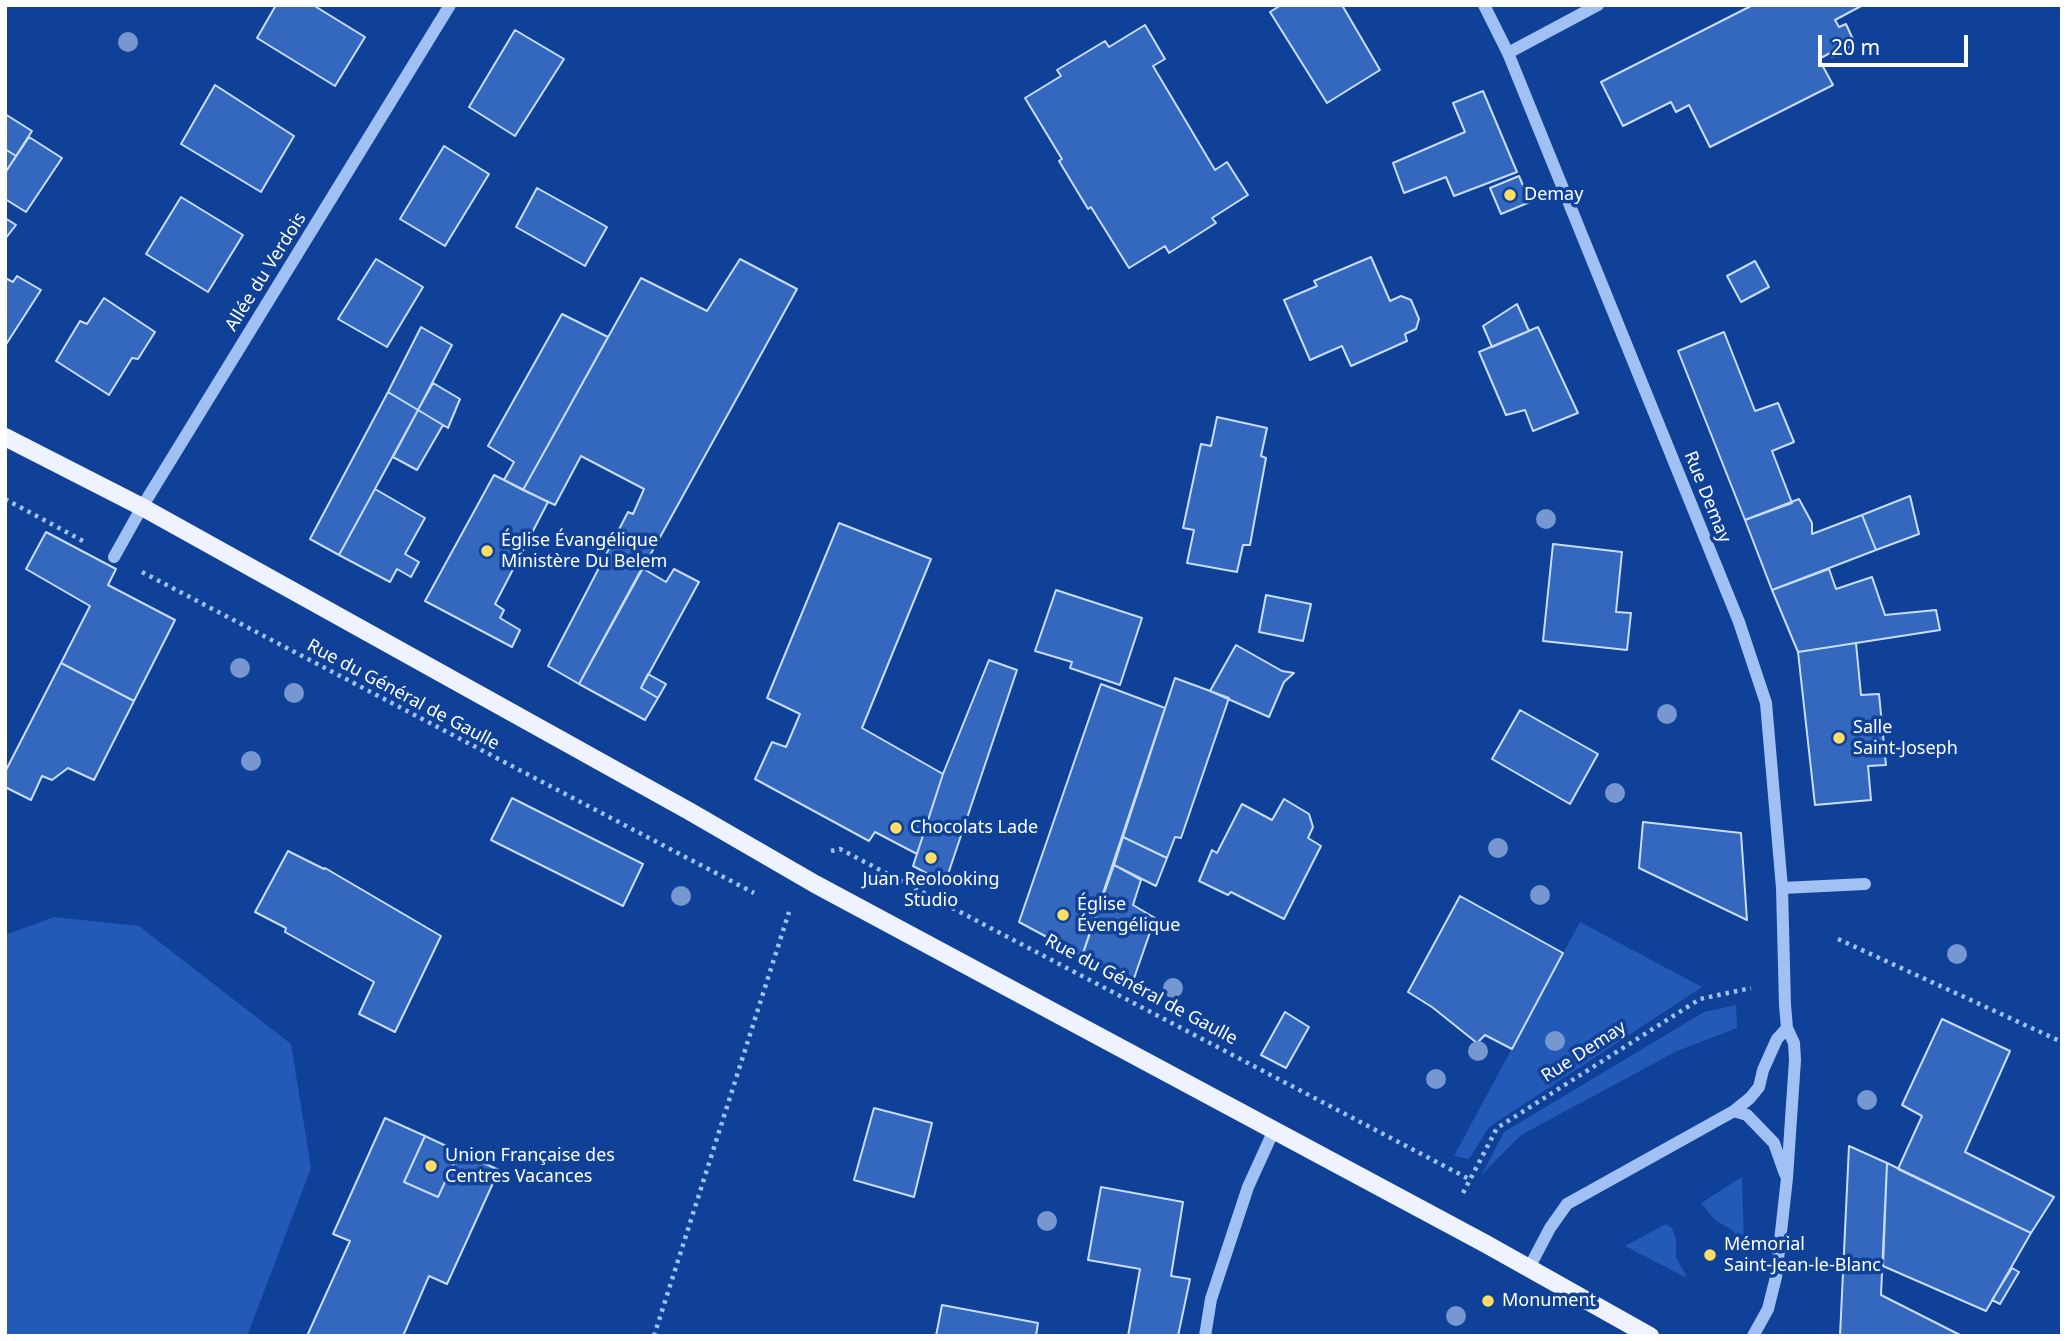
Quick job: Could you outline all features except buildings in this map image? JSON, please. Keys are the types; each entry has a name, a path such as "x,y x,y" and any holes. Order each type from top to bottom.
{"main road":[{"path":"5,437 142,507 689,810 815,884 1529,1268 1650,1336"}],"street":[{"name":"Allée du Verdois","path":"114,558 142,507 450,5"},
{"name":"Rue Demay","path":"1484,5 1508,53 1739,622 1766,703 1782,888 1787,1028 1794,1042 1795,1060 1787,1178 1774,1286 1768,1308 1753,1336"},
{"path":"1508,53 1598,5"},
{"path":"1782,888 1865,884"},
{"path":"1529,1268 1550,1228 1567,1204 1734,1111 1750,1098 1759,1087 1763,1070 1777,1039 1787,1028"},
{"name":"Rue Demay","path":"1734,1111 1747,1115 1773,1143 1787,1178"},
{"path":"1205,1336 1211,1299 1248,1187 1274,1130"}],"path":[{"name":"Rue du Général de Gaulle","path":"5,499 762,898"},
{"name":"Rue du Général de Gaulle","path":"815,884 832,851 840,849 1469,1179"},
{"path":"654,1336 789,912 781,907"},
{"path":"1838,939 2062,1042"},
{"name":"Rue Demay","path":"1469,1179 1497,1128 1700,999 1744,989"}],"shaded area":[{"path":"54,917 139,926 291,1044 311,1168 247,1336 5,1336 5,935"},
{"path":"1580,922 1702,987 1489,1127 1469,1159 1454,1156"},
{"path":"1736,1005 1737,1028 1677,1051 1521,1135 1482,1174 1504,1132 1704,1012"},
{"path":"1742,1177 1744,1248 1732,1230 1715,1220 1701,1203"},
{"path":"1666,1224 1672,1228 1676,1239 1676,1257 1687,1278 1625,1246"}],"place":[{"name":"Demay","path":"1510,195"},
{"name":"Église Évangélique Ministère Du Belem","path":"487,551"},
{"name":"Salle Saint-Joseph","path":"1839,738"},
{"name":"Chocolats Lade","path":"896,828"},
{"name":"Juan Reolooking Studio","path":"931,858"},
{"name":"Église Évengélique","path":"1063,915"},
{"name":"Union Française des Centres Vacances","path":"431,1166"},
{"name":"Mémorial Saint-Jean-le-Blanc","path":"1710,1255"},
{"name":"Monument","path":"1488,1301"}]}
